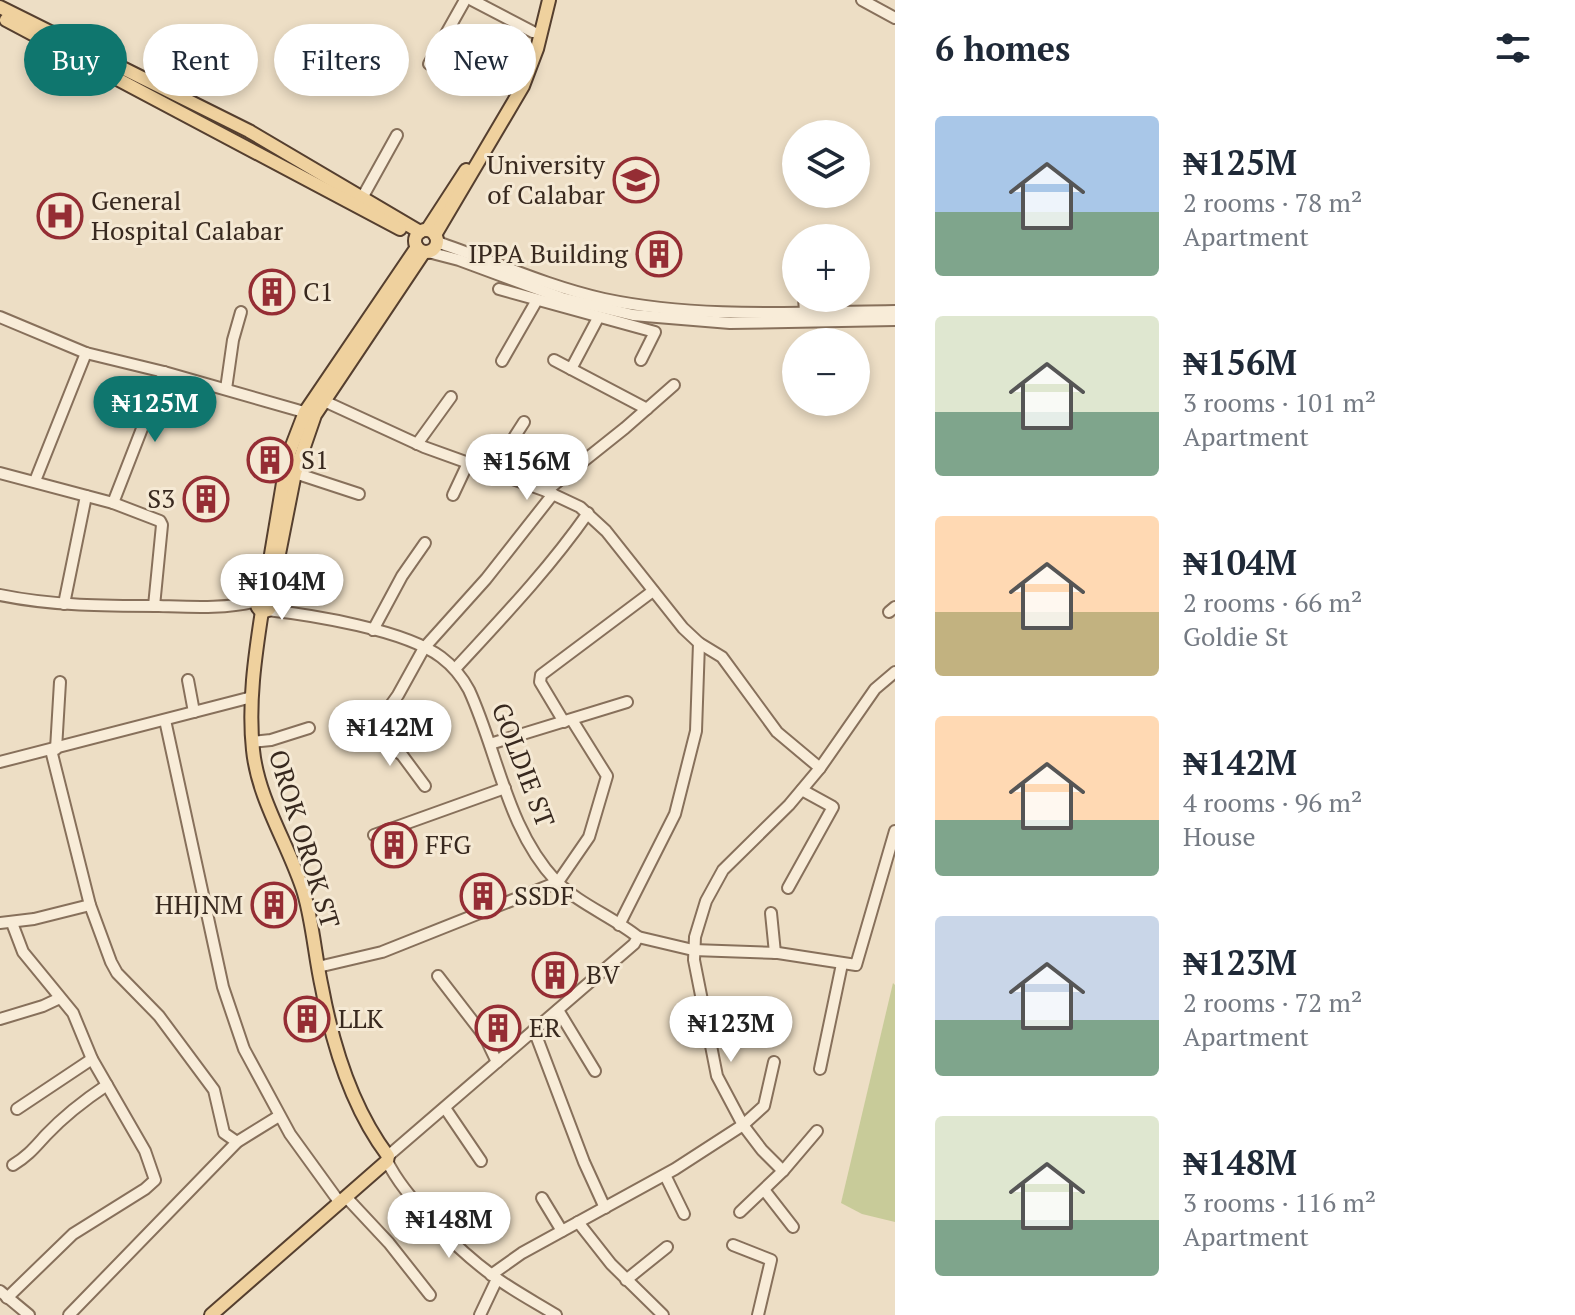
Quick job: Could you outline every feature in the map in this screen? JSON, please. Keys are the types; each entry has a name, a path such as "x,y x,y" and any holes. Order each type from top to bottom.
{"main road":[{"path":"535,24 541,0"},
{"path":"264,604 310,414 324,401 523,86 537,49 549,0"},
{"path":"0,7 249,131 362,198 426,241"},
{"path":"0,16 426,241"},
{"path":"264,604 290,451 310,414 426,241 509,96"},
{"name":"OROK OROK ST","path":"264,604 252,697 252,742 260,783 303,892 333,1035 347,1080 388,1159"},
{"path":"211,1315 388,1159"}],"street":[{"path":"452,24 465,0"},
{"path":"472,0 518,24"},
{"path":"862,0 895,18"},
{"path":"362,198 397,135"},
{"path":"426,241 537,280 605,299 699,310 782,312"},
{"path":"426,241 459,260 562,298 633,315 730,323 895,320"},
{"path":"499,289 655,333 641,360"},
{"path":"502,361 537,300"},
{"path":"870,311 895,311"},
{"path":"226,389 233,340 241,312"},
{"path":"0,317 86,353 310,414"},
{"path":"571,369 598,318"},
{"path":"35,481 86,353"},
{"path":"554,360 647,409"},
{"path":"113,503 164,372"},
{"path":"363,744 398,695 424,648 486,579 550,492 674,385"},
{"path":"417,444 451,397"},
{"path":"324,401 417,444 550,492 588,513 683,628 699,643 722,657 777,732 820,768"},
{"path":"492,472 524,422"},
{"path":"453,495 468,463"},
{"path":"0,473 113,503 162,523 154,606"},
{"path":"295,473 359,494"},
{"path":"64,604 86,496"},
{"path":"455,669 522,599 555,560 588,513"},
{"path":"373,630 402,576 425,543"},
{"path":"318,967 382,952 558,882 589,837 607,776 540,682 541,675 653,591"},
{"path":"0,610 2,595"},
{"name":"GOLDIE ST","path":"2,595 64,604 234,607 264,604 287,612 373,630 440,655 455,669 469,690 526,837 558,882 638,937 693,950 775,953 842,964"},
{"path":"619,925 675,814 681,795 697,725 699,643"},
{"path":"783,1171 743,1125 720,1084 708,1038 693,950 700,917 715,882 802,790 875,689 895,672"},
{"path":"188,680 194,712"},
{"path":"60,682 54,750 90,905 113,968 159,1016 208,1082 218,1098 224,1133 237,1142"},
{"path":"0,762 252,697"},
{"path":"490,744 627,702"},
{"path":"165,720 223,987 248,1058 279,1116 343,1200 383,1235 430,1295"},
{"path":"252,742 271,740 309,728"},
{"path":"371,733 402,755 425,786"},
{"path":"374,835 505,788"},
{"path":"788,888 833,807 802,790"},
{"path":"820,1069 842,964 852,966 858,962 895,831"},
{"path":"0,923 90,905"},
{"path":"771,913 775,953"},
{"path":"12,923 23,952 78,1023 92,1059 145,1151 155,1180 73,1234 2,1293 29,1315"},
{"path":"556,1315 494,1277 411,1197 388,1159 634,944 638,937"},
{"path":"438,976 485,1037 497,1062"},
{"path":"0,1019 60,998"},
{"path":"558,1010 595,1071"},
{"path":"708,1038 750,1029"},
{"path":"534,1030 584,1162 605,1208"},
{"path":"17,1109 92,1059"},
{"path":"480,1315 494,1277 522,1253 665,1175 743,1125 764,1106 774,1062"},
{"path":"13,1165 29,1155 46,1134 80,1103 107,1085"},
{"path":"445,1108 481,1161"},
{"path":"69,1315 237,1142 279,1116"},
{"path":"740,1212 765,1191 817,1131"},
{"path":"665,1175 684,1214"},
{"path":"765,1191 793,1227"},
{"path":"542,1198 562,1231"},
{"path":"578,1222 626,1280 663,1315"},
{"path":"733,1245 770,1257 772,1262 758,1315"},
{"path":"626,1280 667,1247"}],"green space":[{"path":"893,983 895,1222 862,1214 841,1203"}],"place":[{"name":"University of Calabar","path":"636,180"},
{"name":"General Hospital Calabar","path":"60,216"},
{"name":"IPPA Building","path":"659,254"},
{"name":"C1","path":"272,292"},
{"name":"S1","path":"270,460"},
{"name":"S3","path":"206,499"},
{"name":"FFG","path":"394,845"},
{"name":"SSDF","path":"483,896"},
{"name":"HHJNM","path":"274,905"},
{"name":"BV","path":"555,975"},
{"name":"LLK","path":"307,1019"},
{"name":"ER","path":"498,1028"}]}
